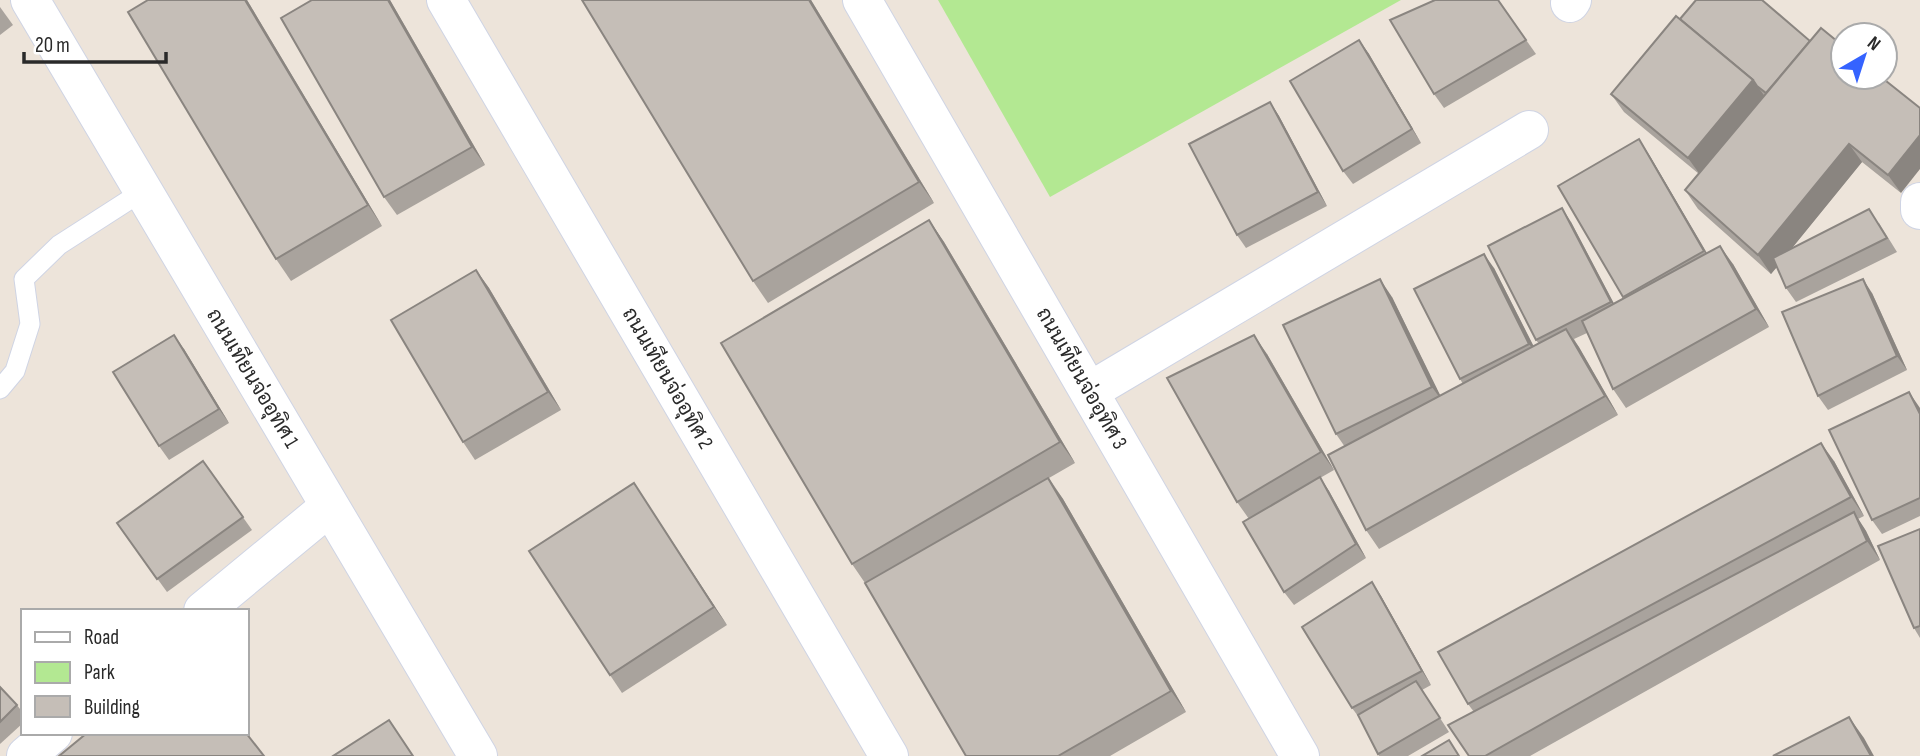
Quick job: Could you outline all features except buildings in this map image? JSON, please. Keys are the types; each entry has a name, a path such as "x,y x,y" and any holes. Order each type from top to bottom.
{"street":[{"name":"ถนนเทียนจ่ออุทิศ 2","path":"446,0 890,756"},
{"name":"ถนนเทียนจ่ออุทิศ 3","path":"862,0 1300,756"},
{"name":"ถนนเทียนจ่ออุทิศ 1","path":"33,1 478,756"},
{"path":"1090,391 1529,130"},
{"path":"1920,202 1920,210"},
{"path":"205,609 330,507"},
{"path":"26,756 52,735"}],"lane":[{"path":"0,389 15,370 30,324 24,279 59,244 143,191"}],"green space":[{"path":"938,0 1401,0 1050,197"}]}
